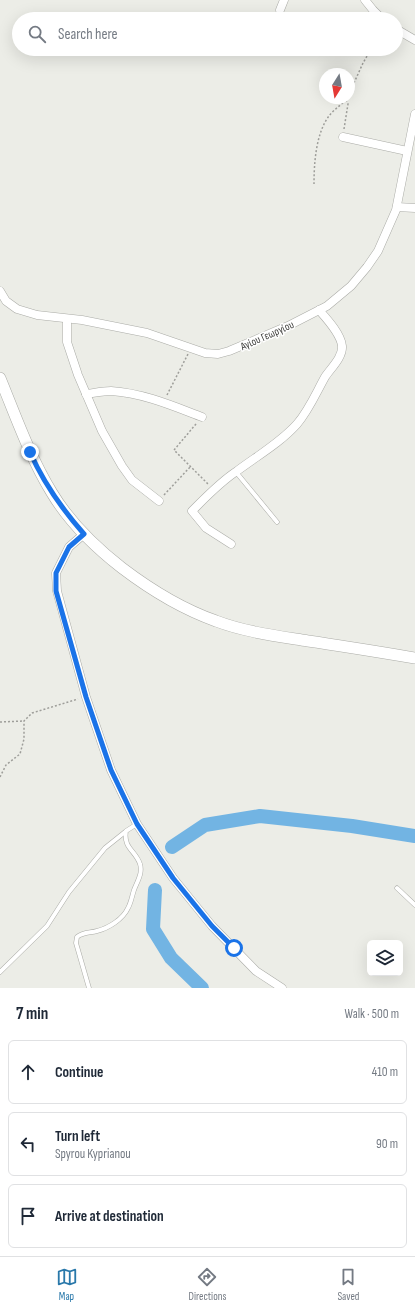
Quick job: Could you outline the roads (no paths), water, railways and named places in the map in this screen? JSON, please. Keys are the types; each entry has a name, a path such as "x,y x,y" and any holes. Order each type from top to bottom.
{"street":[{"path":"280,10 284,0"},
{"path":"365,0 375,12"},
{"path":"403,33 415,40"},
{"name":"Αγίου Γεωργίου","path":"0,291 6,301 17,309 37,315 82,320 148,333 205,354 218,354 229,351 288,326 327,306 351,286 378,251 397,207 415,114"},
{"path":"343,137 407,151"},
{"path":"397,207 415,208"},
{"path":"231,544 206,528 192,511 213,490 236,471 282,439 308,408 341,353 342,347 341,340 319,310"},
{"path":"67,319 67,342 78,375 102,430 122,466 132,480 159,501"},
{"path":"0,378 35,462 53,494 70,519 116,564 152,590 173,603 216,622 252,631 415,658"},
{"path":"86,394 111,391 142,396 163,402 202,417"},
{"path":"84,534 69,547 56,573 56,591 86,697 111,770 137,824 173,878 212,926 256,970 282,988"}],"lane":[{"path":"236,471 277,522"},
{"path":"0,972 47,926 69,892 106,848 137,824"},
{"path":"89,988 76,943 77,937 81,934 98,931 116,923 128,909 140,876 140,865 127,844 125,837 126,832"},
{"path":"397,888 415,905"}],"waterway":[{"path":"172,847 205,825 260,816 352,826 415,836"},
{"path":"155,890 153,929 171,958 202,988"}]}
